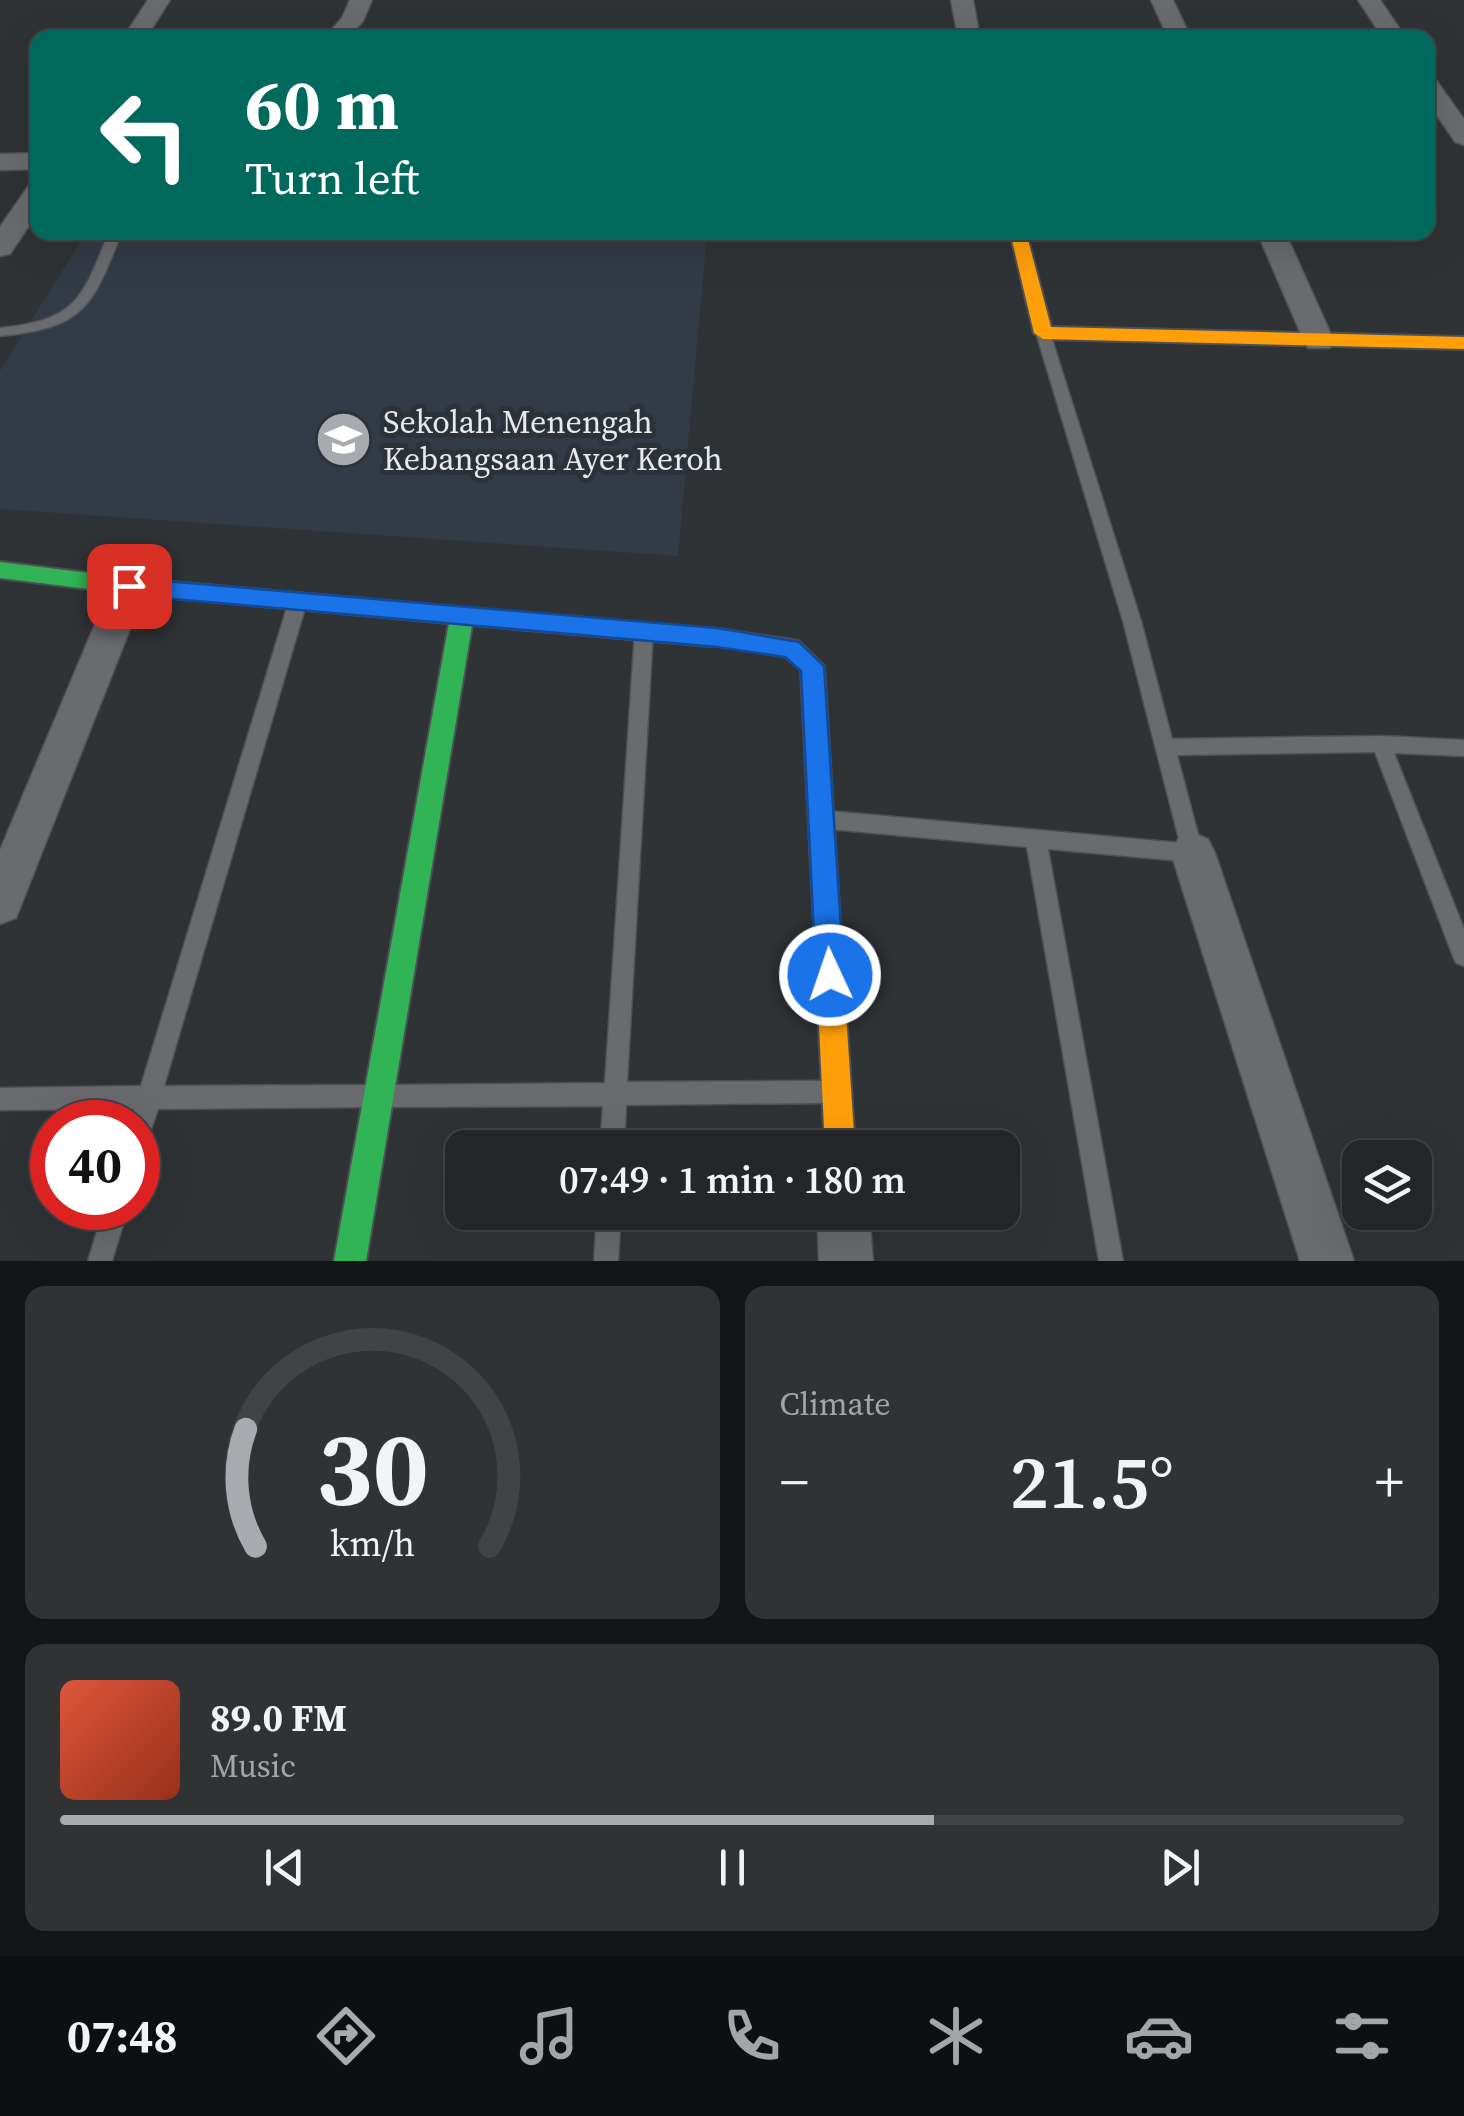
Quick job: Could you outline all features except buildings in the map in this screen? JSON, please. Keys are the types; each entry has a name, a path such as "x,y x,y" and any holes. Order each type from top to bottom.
{"street":[{"path":"139,30 160,0"},
{"path":"343,30 352,21 361,0"},
{"path":"962,0 968,30"},
{"path":"1162,0 1176,30"},
{"path":"1369,0 1390,30"},
{"path":"1435,94 1464,137"},
{"path":"0,162 30,162"},
{"path":"0,248 30,202"},
{"path":"1020,240 1043,333 1464,343"},
{"path":"1275,240 1320,340"},
{"path":"0,570 129,586 644,631 790,648 812,666 839,1130"},
{"path":"0,903 129,586"},
{"path":"350,1261 462,615"},
{"path":"1193,853 1328,1261"},
{"path":"845,1230 846,1261"}],"lane":[{"path":"0,332 45,328 81,306 112,240"},
{"path":"821,819 1193,853 1132,621 1043,333"},
{"path":"149,1098 298,600"},
{"path":"613,1130 644,631"},
{"path":"1165,747 1381,744 1464,748"},
{"path":"1381,744 1464,956"},
{"path":"1036,838 1111,1261"},
{"path":"0,1099 836,1092"},
{"path":"100,1261 109,1230"},
{"path":"606,1261 607,1230"}],"shaded area":[{"path":"725,28 725,30 609,30"},
{"name":"Sekolah Menengah Kebangsaan Ayer Keroh","path":"82,240 706,240 678,556 0,509 0,371"}],"traffic: fast":[{"path":"0,570 129,586 711,637"},
{"path":"350,1261 462,615"}],"traffic: slow":[{"path":"1020,240 1043,333 1464,343"},
{"path":"827,924 839,1130"}],"traffic: jam":[{"path":"711,637 790,648 812,666 827,924"}],"place":[{"name":"Sekolah Menengah Kebangsaan Ayer Keroh","path":"344,440"}],"route":[{"path":"129,586 754,641 790,648 812,666 830,975"}]}
